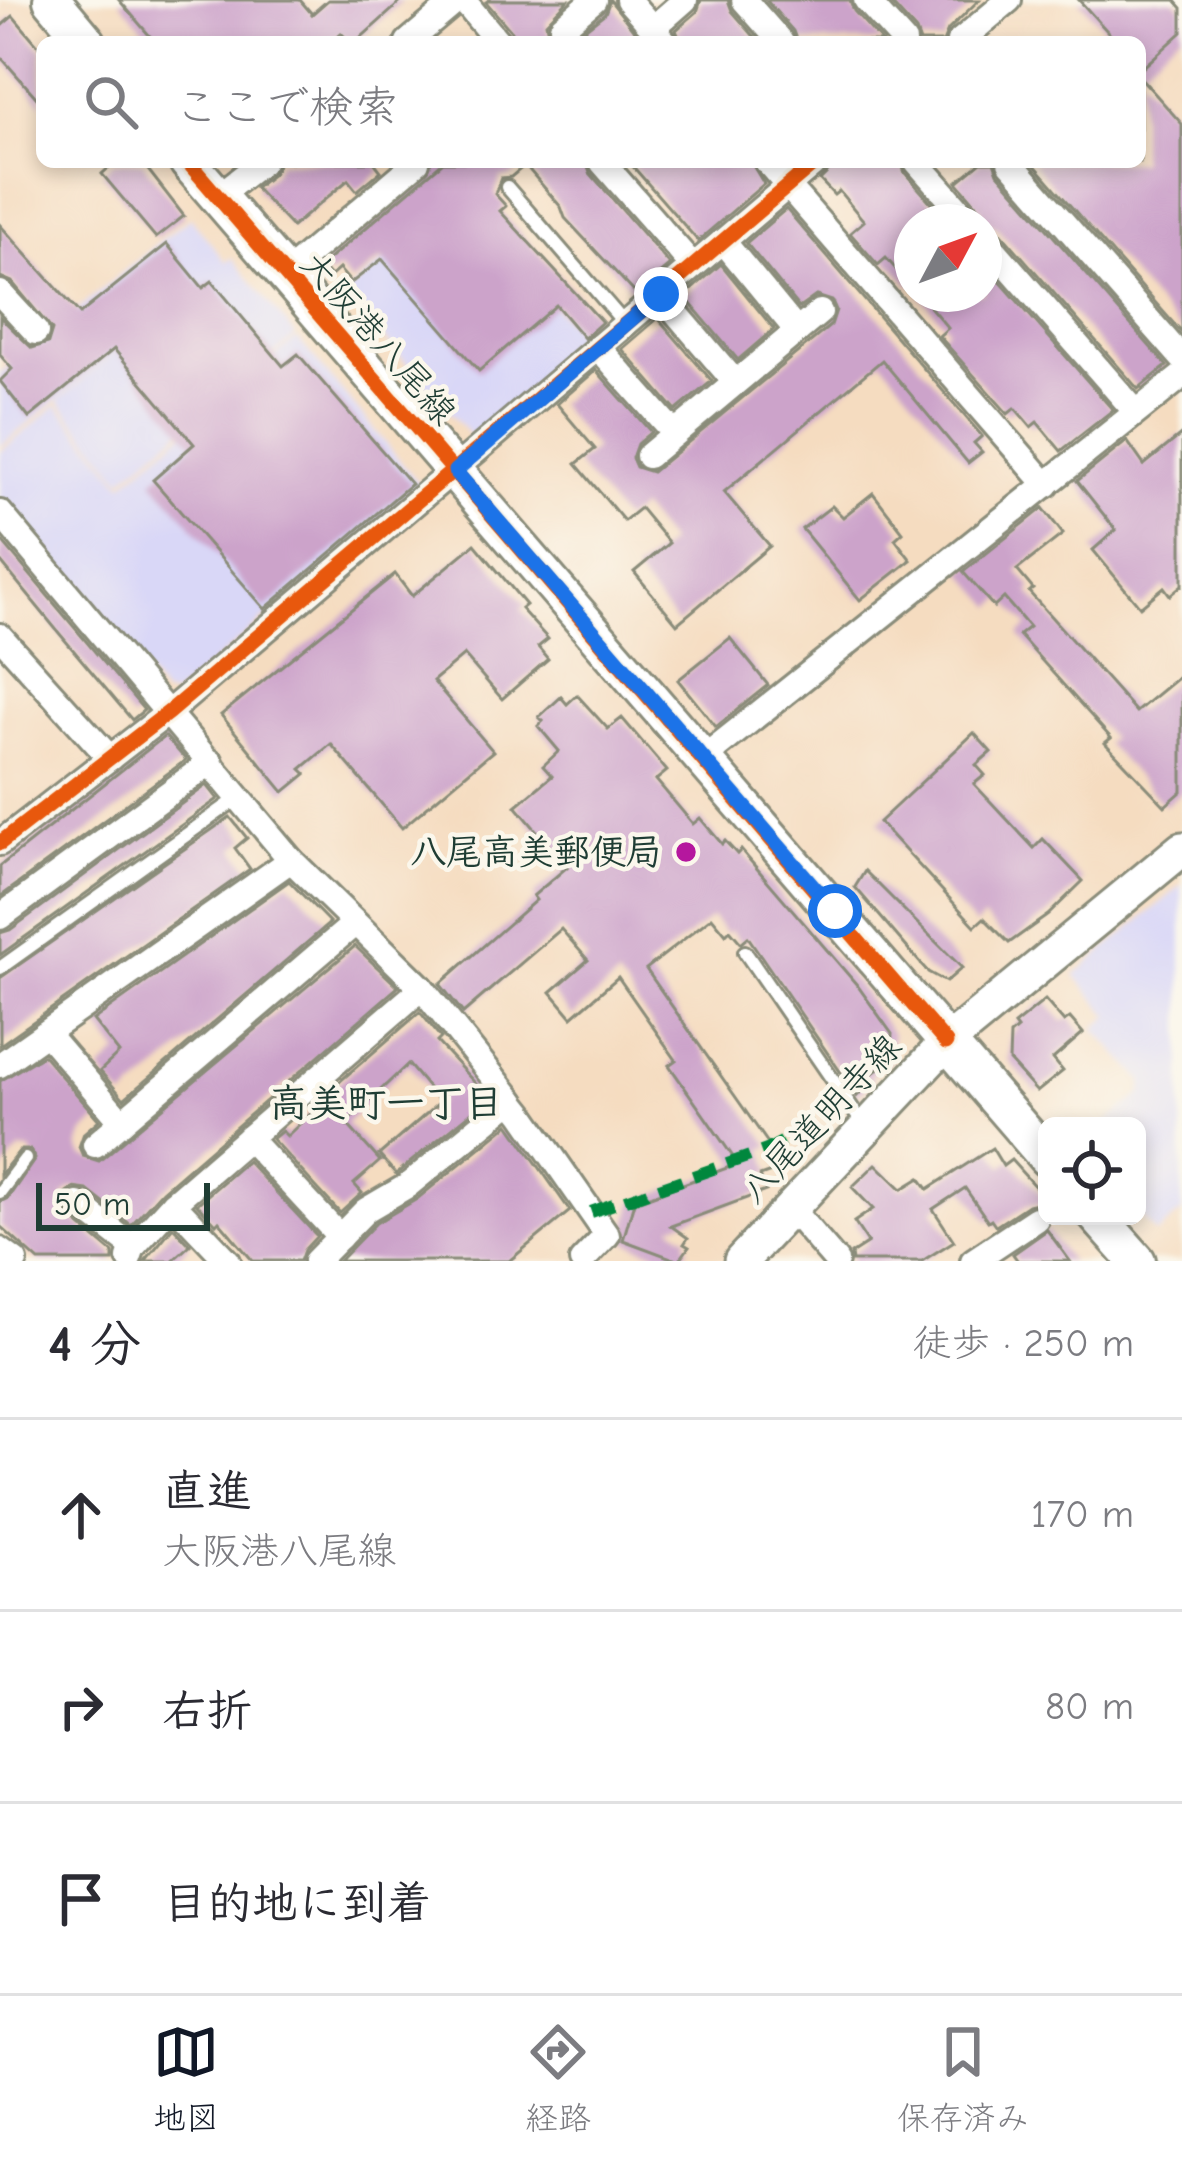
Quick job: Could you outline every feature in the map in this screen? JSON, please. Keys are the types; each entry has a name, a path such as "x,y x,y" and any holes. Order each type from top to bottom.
{"main road":[{"path":"52,0 82,36"},
{"name":"大阪港八尾線","path":"193,168 1038,1148"},
{"name":"八尾道明寺線","path":"741,1261 946,1043 1182,849"},
{"path":"1105,1225 1137,1261"}],"street":[{"path":"416,36 461,0 493,36"},
{"path":"562,27 594,0"},
{"path":"628,0 659,35 685,0"},
{"path":"744,0 776,36"},
{"path":"866,0 899,36"},
{"path":"965,36 998,3"},
{"path":"217,197 254,168"},
{"path":"283,276 402,168"},
{"path":"607,168 693,266"},
{"path":"772,168 1047,485"},
{"path":"0,843 169,712 809,168"},
{"path":"922,168 954,204"},
{"path":"1015,168 1182,358"},
{"path":"723,241 797,331"},
{"path":"1002,259 1136,412"},
{"path":"0,293 36,332"},
{"path":"661,294 735,382"},
{"path":"648,455 820,312"},
{"path":"598,347 673,432"},
{"path":"702,759 1182,376"},
{"path":"0,513 291,860 422,988 512,1100 607,1235 582,1261"},
{"path":"0,637 110,758"},
{"path":"0,917 211,762"},
{"path":"0,1065 291,860"},
{"path":"95,1144 353,925"},
{"path":"78,1204 130,1254 173,1202 422,988"},
{"path":"46,1033 122,1122"},
{"path":"316,1261 366,1210 407,1186 512,1100"},
{"path":"248,1138 340,1237"},
{"path":"173,1202 228,1261"},
{"path":"791,1209 836,1261"},
{"path":"973,1261 1036,1219"},
{"path":"0,1250 15,1261"}],"lane":[{"path":"507,187 625,324"},
{"path":"0,968 239,797"},
{"path":"745,952 867,1128"},
{"path":"0,1192 25,1159"}],"shaded area":[{"path":"458,197 585,342 473,439 346,294"},
{"path":"190,217 226,262 232,258 296,336 122,479 58,401 214,271 0,447 0,373"},
{"path":"297,338 422,487 173,696 164,695 0,499 0,452 57,405 123,483"},
{"path":"1182,885 1182,1212 1156,1234 1146,1222 1146,1117 1113,1117 1143,1093 1143,1081 1095,1029 1110,1016 1075,975"}],"building":[{"path":"119,0 300,0 312,14 328,0 403,0 363,36 150,36"},
{"path":"568,0 546,23 549,36 512,36 486,2"},
{"path":"610,0 638,36 576,36 605,13"},
{"path":"701,0 728,0 754,36 678,36 676,30 697,12"},
{"path":"766,0 850,0 877,36 795,36"},
{"path":"888,0 979,0 946,36 918,36"},
{"path":"1079,0 1175,0 1182,8 1182,32 1146,65 1146,36 1112,36"},
{"path":"13,16 36,43 36,97 0,56 0,27"},
{"path":"1146,84 1182,124 1182,333 1037,168 1146,168"},
{"path":"108,168 147,168 184,216 156,238 102,174"},
{"path":"276,168 381,171 357,191 348,180 292,227 255,188"},
{"path":"436,168 522,168 501,178 495,194 506,206 500,211 602,322 584,338 556,305 479,371 382,259 351,283 339,269 330,277 321,266"},
{"path":"528,168 588,168 670,265 636,294 565,218"},
{"path":"634,168 755,168 764,184 698,241"},
{"path":"832,168 903,168 932,204 894,204 894,267 886,258 878,265 850,233 864,221 839,191 834,195 820,180"},
{"path":"974,168 996,168 1167,366 1138,389 1002,234 1002,204 976,204 957,182"},
{"path":"786,209 982,436 974,443 982,452 968,463 882,360 724,492 770,546 677,624 634,572 669,543 640,508 624,521 576,464 595,449 557,404 596,370 651,432 637,444 632,458 636,467 652,472 831,325 836,310 832,301 816,296 799,308 746,243"},
{"path":"0,225 80,314 167,244 203,288 212,281 283,366 298,354 411,484 265,609 153,480 194,444 114,349 29,418 0,381 12,369 0,355 0,317 32,348 48,343 52,330 12,282 0,277"},
{"path":"721,264 774,329 738,360 684,296"},
{"path":"1002,284 1113,410 1061,451 1037,422 1031,427 1015,408 1008,414 939,336 948,328 934,312 1002,312"},
{"path":"658,318 712,381 676,411 622,349"},
{"path":"1182,434 1182,585 1170,595 1164,587 1140,607 1093,550 1116,530 1077,481 1127,441 1144,465"},
{"path":"873,493 903,532 895,539 911,560 860,600 802,529 832,506 843,517"},
{"path":"1043,508 1063,534 1017,570 1033,589 1029,592 1136,712 1182,674 1182,791 1165,806 1105,743 1111,738 1019,635 1029,627 1004,598 994,607 963,572"},
{"path":"0,539 144,710 132,720 0,561"},
{"path":"475,544 548,639 538,647 548,659 502,699 464,655 433,681 493,751 402,828 331,744 301,769 306,774 284,792 221,715 395,574 412,596"},
{"path":"730,638 768,685 716,727 678,680"},
{"path":"577,695 608,729 622,718 667,771 656,780 693,824 700,818 722,844 725,841 737,854 741,850 857,985 892,1034 891,1060 870,1075 873,1079 857,1096 748,937 741,943 712,917 646,969 770,1146 763,1149 771,1172 760,1176 766,1191 671,1226 688,1238 684,1244 689,1247 679,1261 623,1240 634,1202 738,1164 669,1065 676,1060 618,977 572,1017 551,992 588,960 561,929 463,1013 440,984 567,867 516,806 552,776 543,766 559,751 538,726 543,721 539,717 561,697 567,704"},
{"path":"974,733 991,752 976,765 985,775 974,784 1034,848 1043,839 1083,881 1009,943 984,918 975,926 879,822"},
{"path":"165,736 186,760 0,897 0,866"},
{"path":"207,785 218,799 0,955 0,933"},
{"path":"230,817 247,838 235,848 250,869 0,1045 0,978"},
{"path":"865,871 962,968 946,982 928,972 855,887"},
{"path":"289,881 330,923 124,1099 100,1071 119,1053 93,1020"},
{"path":"355,946 398,987 162,1191 131,1225 87,1190 73,1188 64,1195 63,1211 113,1253 113,1261 39,1261 0,1226 0,1202 8,1198 35,1159 30,1150 20,1150 0,1175 0,1081 43,1055 99,1120 84,1133 79,1147 83,1156 99,1161"},
{"path":"1045,1000 1064,1022 1070,1018 1083,1033 1053,1059 1063,1071 1037,1092 1009,1061 1010,1035 1017,1029 1014,1025"},
{"path":"420,1012 441,1038 437,1042 489,1098 396,1174 379,1155 440,1102 408,1064 346,1123 380,1161 354,1184 362,1193 340,1213 272,1139 282,1131 287,1136 327,1098 324,1095"},
{"path":"509,1124 570,1211 509,1261 339,1261 376,1223 417,1199"},
{"path":"992,1148 1003,1166 1011,1160 1038,1190 1038,1204 996,1226 965,1188 933,1209 954,1241 922,1261 852,1261 851,1254 868,1243 854,1222 873,1209 852,1187 876,1164 902,1189 920,1178 928,1189"},
{"path":"247,1161 317,1236 300,1261 253,1261 219,1221 216,1224 197,1204"},
{"path":"173,1227 190,1245 172,1261 145,1261"},
{"path":"1047,1230 1070,1261 1018,1261 1013,1254"}],"marked path":[{"path":"591,1212 767,1150 848,1106"}],"cycle path":[{"path":"193,168 946,1043"},
{"path":"0,843 169,712 809,168"}],"place":[{"name":"八尾高美郵便局","path":"686,852"}],"district":[{"name":"高美町一丁目","path":"386,1103"}],"route":[{"path":"661,294 455,471 835,911"}]}
